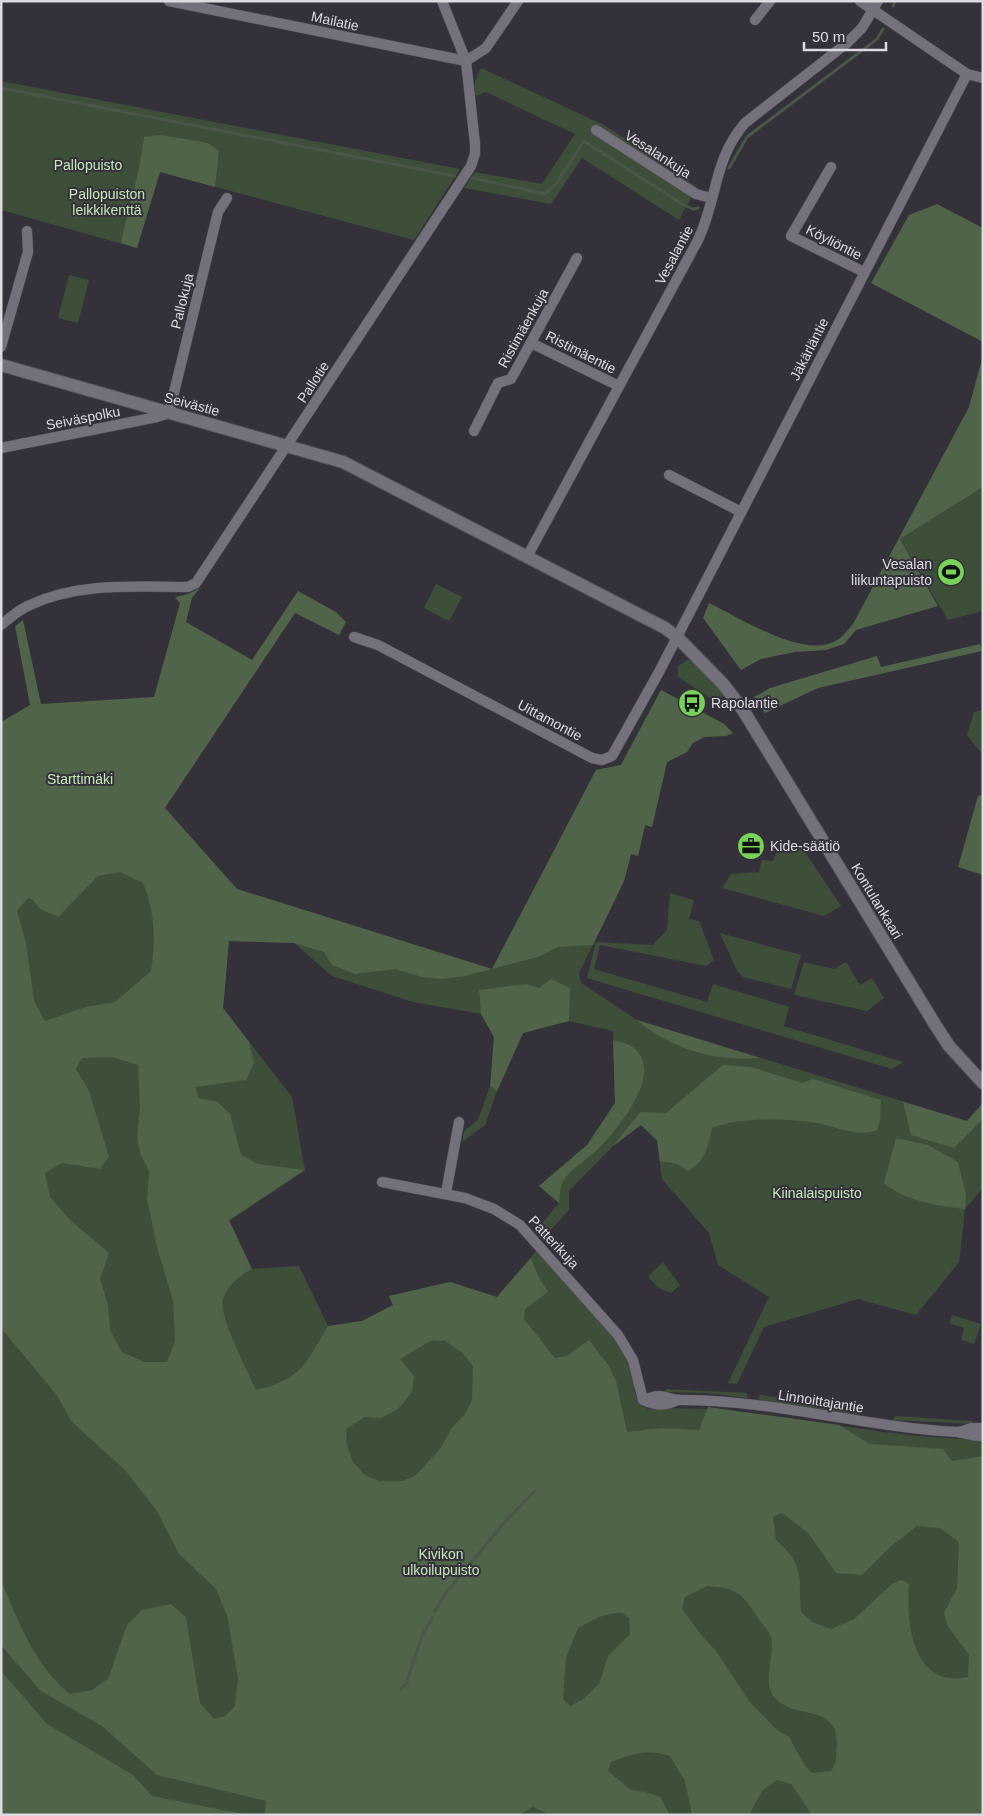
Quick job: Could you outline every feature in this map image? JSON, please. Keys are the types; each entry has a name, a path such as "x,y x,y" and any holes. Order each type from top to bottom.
{"street":[{"name":"Mailatie","path":"169,1 466,61"},
{"name":"Pallotie","path":"1,624 27,606 48,597 82,590 118,587 188,587 196,583 471,166 475,154 475,144 466,61 442,1"},
{"path":"466,61 486,48 518,1"},
{"path":"755,20 770,1"},
{"path":"860,1 876,6 968,74 983,78"},
{"name":"Vesalantie","path":"527,557 707,221 721,162 731,138 745,123 847,43 862,28 876,6"},
{"name":"Jäkärläntie","path":"677,637 968,74"},
{"name":"Vesalankuja","path":"596,130 696,194 708,197"},
{"name":"Köyliöntie","path":"831,166 791,236 864,272"},
{"name":"Pallokuja","path":"169,413 218,212 227,198"},
{"path":"1,347 28,252 27,231"},
{"name":"Ristimäenkuja","path":"474,431 498,384 511,379 577,258"},
{"name":"Ristimäentie","path":"531,343 618,386"},
{"name":"Seivästie","path":"1,365 334,459 373,476 527,557"},
{"name":"Seiväspolku","path":"1,448 169,413"},
{"path":"669,476 741,512"},
{"path":"527,557 665,628 677,637"},
{"name":"Uittamontie","path":"354,637 378,644 592,758 602,760 615,753 677,637"},
{"name":"Kontulankaari","path":"677,637 723,684 743,710 936,1026 949,1046 983,1083"},
{"path":"446,1193 459,1122"},
{"name":"Patterikuja","path":"382,1182 446,1193 494,1209 520,1225 625,1345 636,1368 644,1400"},
{"name":"Linnoittajantie","path":"644,1400 654,1396 667,1395 678,1400 731,1401 888,1426 960,1432 972,1437 983,1436"},
{"name":"Linnoittajantie","path":"960,1432 972,1428 983,1428"}],"green space":[{"path":"481,68 604,125 697,187 679,220 582,158 551,204 464,188 475,172 542,184 575,134 486,92 474,97 475,81"},
{"name":"Pallopuisto","path":"1,81 460,169 414,240 160,172 137,248 1,210"},
{"path":"160,135 208,143 219,151 215,187 160,172 137,248 121,243 140,164 144,137"},
{"path":"937,204 983,228 983,342 871,283 909,215"},
{"path":"69,275 89,280 78,323 58,318"},
{"path":"983,355 983,487 900,539 938,606 856,630 844,644 826,650 795,652 761,659 741,670 703,618 709,603 772,635 790,641 808,645 824,645 841,637 853,624 969,407"},
{"name":"Vesalan liikuntapuisto","path":"983,487 983,611 948,620 900,539"},
{"path":"436,584 462,597 449,621 424,608"},
{"name":"Kivikon ulkoilupuisto","path":"200,588 192,598 186,622 252,660 298,591 336,612 346,622 339,635 295,613 165,808 237,889 492,969 465,976 442,979 422,977 395,969 355,974 332,965 324,952 294,943 229,941 223,1008 249,1042 254,1063 246,1080 196,1087 198,1098 218,1102 230,1114 241,1155 258,1164 305,1170 229,1220 252,1269 239,1277 231,1285 223,1299 223,1307 229,1330 256,1390 283,1381 301,1368 328,1326 362,1321 393,1305 389,1296 450,1282 497,1297 531,1258 539,1278 548,1292 525,1309 524,1319 555,1358 567,1356 589,1340 609,1366 616,1381 627,1432 661,1428 699,1430 708,1407 839,1425 870,1444 943,1449 952,1461 983,1456 983,1815 812,1815 791,1784 777,1780 762,1791 749,1815 692,1815 685,1781 670,1756 647,1752 633,1754 611,1762 608,1771 631,1790 660,1797 670,1815 551,1815 533,1807 519,1815 265,1815 266,1801 157,1775 102,1726 41,1691 1,1644 1,1581 29,1642 57,1682 70,1694 92,1690 108,1679 127,1625 142,1610 171,1604 186,1617 200,1703 214,1719 225,1716 235,1706 238,1679 227,1615 216,1589 179,1554 157,1511 125,1470 72,1422 56,1394 1,1328 1,722 30,705 15,626 23,620 41,704 154,697 180,603 175,597 188,594","holes":["120,872 143,883 152,916 154,949 151,971 115,1002 86,1007 45,1021 34,1001 26,943 17,911 28,898 33,900 40,909 58,917 98,876","112,1057 138,1065 140,1107 137,1136 140,1153 149,1171 147,1199 157,1247 173,1301 175,1341 167,1362 144,1362 122,1352 110,1330 108,1305 100,1279 109,1253 69,1219 50,1197 45,1173 62,1163 100,1169 109,1157 89,1091 76,1069 82,1058","432,1340 445,1341 463,1353 473,1366 472,1400 465,1414 451,1429 440,1449 415,1476 402,1481 379,1481 365,1475 353,1462 347,1445 346,1429 365,1417 381,1418 398,1409 412,1392 414,1376 400,1359","782,1513 808,1533 836,1573 862,1575 890,1547 917,1526 940,1528 959,1542 957,1588 944,1613 947,1625 969,1655 968,1677 949,1678 935,1673 924,1663 916,1649 912,1633 909,1617 909,1584 902,1580 892,1584 854,1619 831,1629 812,1622 801,1612 799,1572 792,1557 776,1540 773,1517","707,1586 732,1590 743,1597 771,1637 769,1684 774,1697 793,1709 823,1717 831,1723 836,1732 836,1759 831,1771 812,1773 805,1766 789,1737 777,1730 749,1701 716,1651 682,1609 685,1597","622,1613 629,1618 630,1634 608,1656 599,1684 582,1700 570,1706 563,1699 566,1658 578,1628 599,1617"]},
{"path":"980,644 982,651 818,688 765,713 754,697 770,688 877,656 881,667"},
{"path":"688,660 693,662 724,694 718,703 678,677 678,666"},
{"name":"Kivikon ulkoilupuisto","path":"661,690 724,724 733,733 726,736 704,737 693,743 687,752 667,762 652,827 645,825 638,856 631,854 624,881 579,973 581,983 637,1020 967,1121 983,1103 983,1188 965,1209 959,1262 916,1315 858,1299 764,1327 737,1384 728,1383 769,1297 718,1265 709,1233 662,1179 657,1141 641,1125 613,1146 569,1191 569,1210 549,1232 539,1227 559,1203 539,1186 587,1145 615,1103 613,1031 569,1021 523,1033 497,1091 485,1125 462,1142 464,1131 478,1120 490,1086 494,1037 481,1014 413,1002 332,976 294,943 229,941 223,1008 292,1097 305,1170 229,1221 252,1269 299,1266 328,1326 363,1321 393,1305 389,1296 450,1282 497,1297 538,1249 612,1333 630,1362 638,1401 648,1409 690,1408 732,1411 899,1434 983,1439 983,1815 1,1815 1,854 165,808 237,889 492,969 596,770 621,765"},
{"path":"661,690 724,724 733,733 726,736 704,737 693,743 687,752 667,762 652,827 645,825 638,856 631,854 624,881 593,945 558,947 538,957 492,969 596,770 621,765"},
{"path":"983,710 983,755 967,735 974,712"},
{"path":"983,795 983,875 958,867 978,796"},
{"path":"780,842 801,846 841,906 824,916 722,888 731,874 759,872 762,860 773,861"},
{"path":"670,893 694,900 689,919 699,921 714,960 706,966 600,945 594,969 707,1002 713,984 789,1007 784,1026 903,1062 892,1069 587,978 596,942 653,945 667,930"},
{"path":"720,933 801,955 791,989 743,977 737,971"},
{"path":"804,962 834,969 846,962 860,985 872,978 884,998 867,1011 794,995"},
{"path":"551,979 570,988 569,1021 523,1033 497,1091 490,1086 494,1037 481,1014 479,990 526,984 539,988"},
{"path":"637,1020 760,1058 727,1058 694,1051 664,1039"},
{"path":"613,1040 634,1048 642,1059 644,1072 641,1086 635,1101 616,1129 597,1150 569,1173 564,1180 559,1203 539,1186 587,1145 615,1103"},
{"path":"723,1065 751,1067 802,1083 813,1079 881,1100 880,1120 877,1130 862,1133 816,1123 777,1119 749,1120 723,1124 712,1128 702,1159 694,1168 688,1171 677,1164 660,1161 657,1140 641,1125 613,1146 640,1112 666,1113"},
{"path":"903,1102 967,1121 983,1103 983,1119 954,1148 911,1135"},
{"path":"896,1138 928,1145 958,1162 966,1195 965,1209 922,1202 901,1194 884,1183"},
{"path":"663,1262 680,1285 671,1293 657,1287 648,1276"},
{"path":"952,1315 981,1324 974,1344 961,1340 964,1328 949,1323"},
{"path":"666,1389 747,1393 748,1398 707,1393 664,1392"},
{"path":"760,1395 858,1410 860,1415 758,1399"},
{"path":"895,1416 972,1421 973,1424 893,1420"},
{"path":"1,1671 47,1724 133,1775 152,1796 248,1815 1,1815"}],"waterway":[{"path":"893,6 895,1"},
{"path":"729,168 747,137 877,39 883,29"},
{"path":"1,88 455,176"},
{"path":"472,178 545,194 556,184 584,141 682,204 693,209 698,208"},
{"path":"435,1611 445,1594 503,1524 535,1491"},
{"path":"401,1689 406,1684 422,1636 432,1618"}],"place":[{"name":"Vesalan liikuntapuisto","path":"951,572"},
{"name":"Rapolantie","path":"692,703"},
{"name":"Kide-säätiö","path":"751,846"}],"park label":[{"name":"Pallopuiston leikkikenttä","path":"107,202"},
{"name":"Starttimäki","path":"80,779"},
{"name":"Kiinalaispuisto","path":"817,1193"}]}
